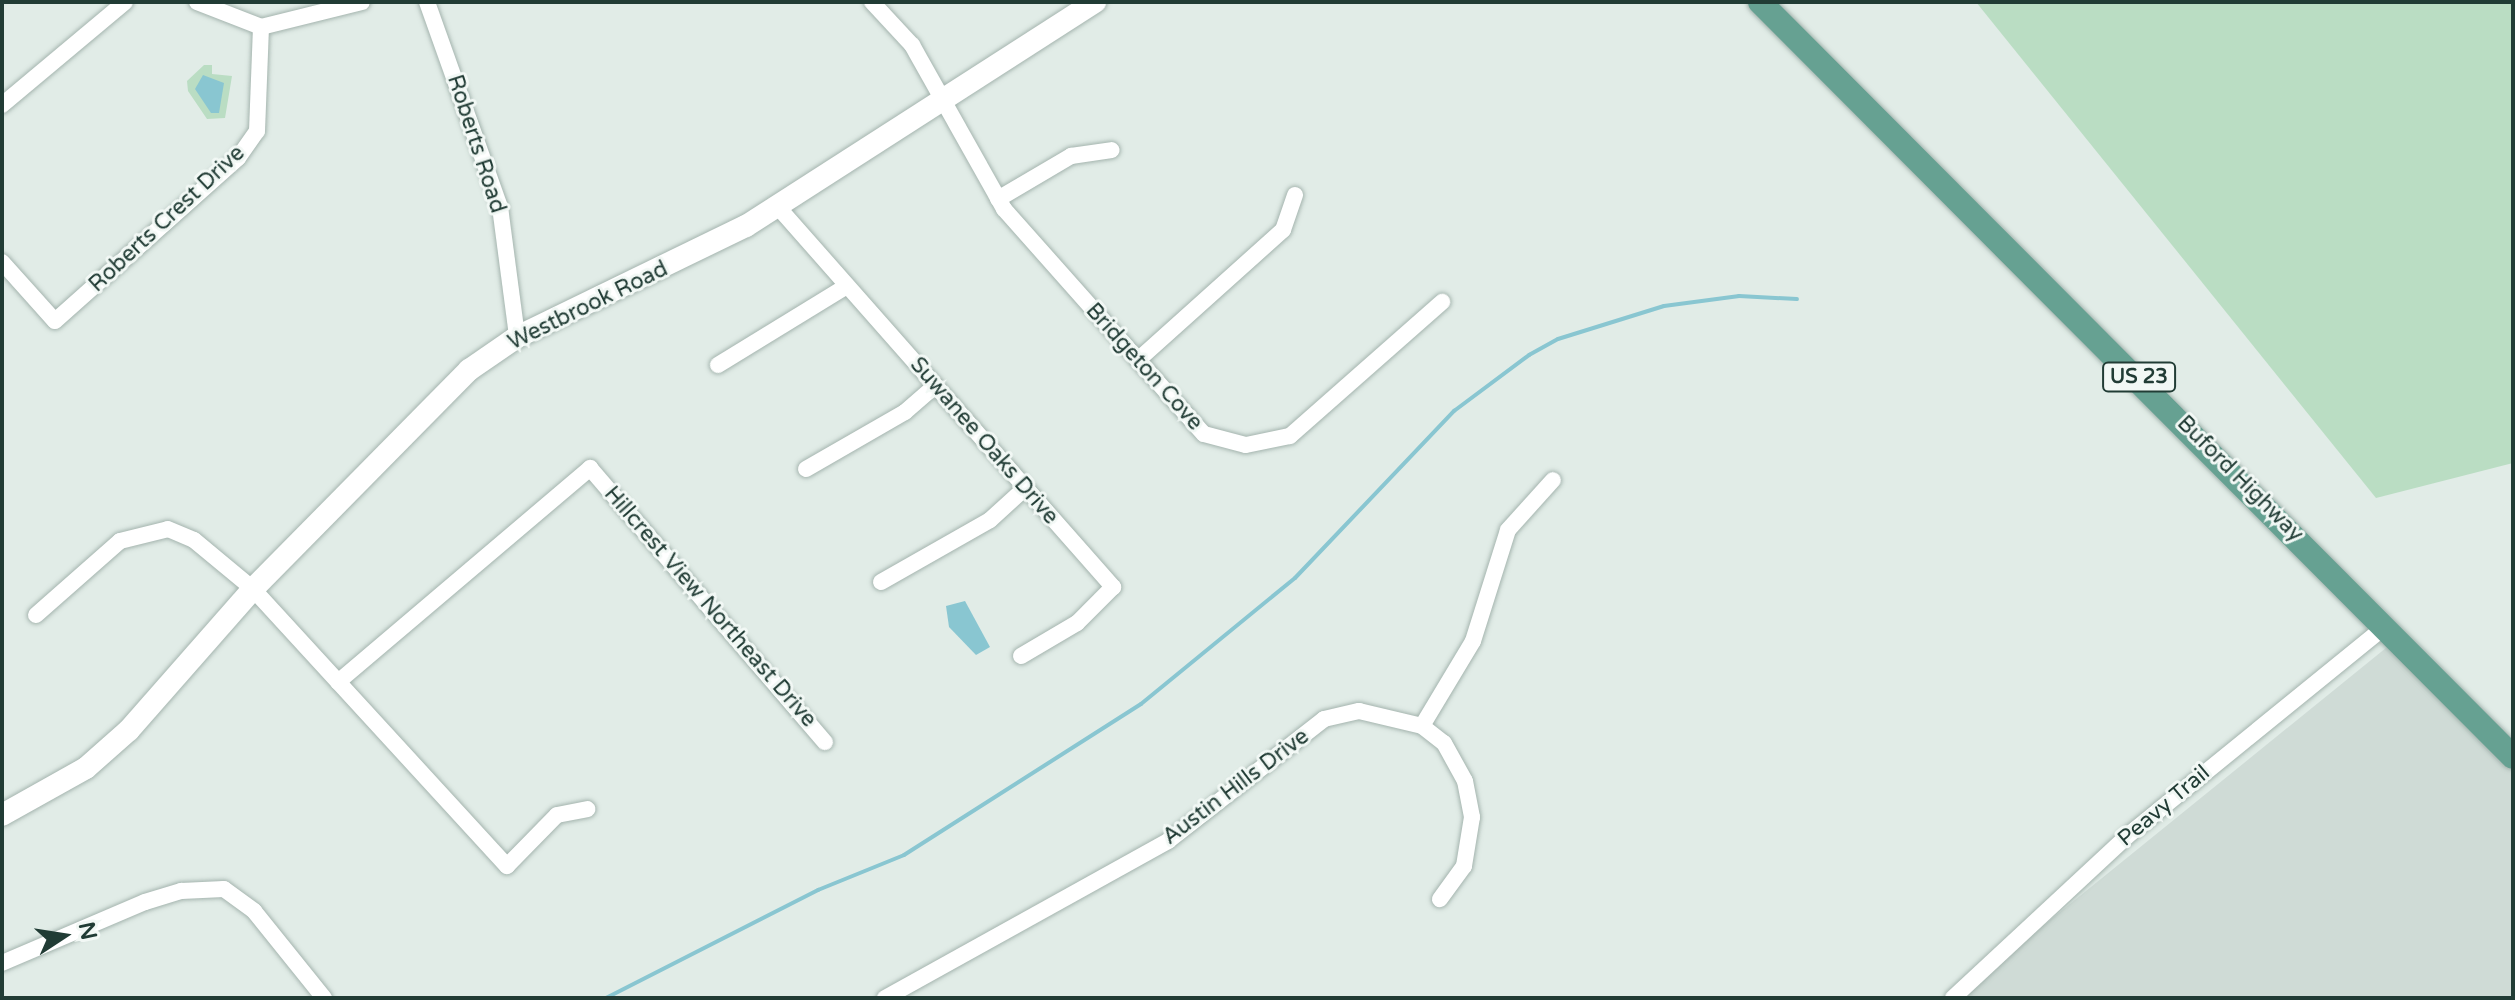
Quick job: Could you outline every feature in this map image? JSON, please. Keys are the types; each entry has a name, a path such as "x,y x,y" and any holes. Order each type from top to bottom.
{"main road":[{"name":"Buford Highway","path":"1760,2 2386,626 2513,757"}],"street":[{"path":"2,105 125,2"},
{"path":"197,2 261,27 362,2"},
{"name":"Roberts Road","path":"427,2 500,207 517,337"},
{"name":"Bridgeton Cove","path":"872,2 912,45 941,104 998,199 1204,434 1222,443 1268,444 1290,436 1442,302"},
{"name":"Westbrook Road","path":"2,815 74,776 129,730 253,589 469,370 517,337 615,294 778,207 1095,2"},
{"name":"Roberts Crest Drive","path":"2,262 55,321 238,158 257,131 261,27"},
{"path":"998,199 1071,156 1112,150"},
{"path":"1138,360 1283,230 1295,195"},
{"name":"Suwanee Oaks Drive","path":"778,207 1113,587 1077,623 1021,656"},
{"path":"718,365 847,286"},
{"path":"806,469 905,412 935,386"},
{"name":"Hillcrest View Northeast Drive","path":"338,682 590,468 825,742"},
{"path":"1440,899 1464,866 1472,817 1465,781 1444,743 1422,726 1473,641 1508,530 1553,480"},
{"path":"881,582 990,520 1025,488"},
{"path":"36,615 120,541 151,529 194,540 253,589 507,866 557,815 587,809"},
{"name":"Peavy Trail","path":"1953,998 2115,847 2386,626"},
{"name":"Austin Hills Drive","path":"885,998 1168,841 1324,719 1359,711 1422,726"},
{"path":"2,963 145,902 181,891 224,889 254,911 324,998"}],"shaded area":[{"path":"2397,639 2513,754 2513,998 1954,998"}],"green space":[{"path":"1976,2 2513,2 2513,463 2376,498"},
{"path":"204,65 212,65 212,74 232,76 225,118 207,119 188,91 187,81"}],"water":[{"path":"203,75 224,83 219,113 211,113 195,89"},
{"path":"965,601 990,647 976,655 949,627 946,606"}],"waterway":[{"path":"606,998 818,890 904,855 1141,704 1295,578 1454,411 1529,355 1558,339 1664,306 1739,296 1797,299"}]}
